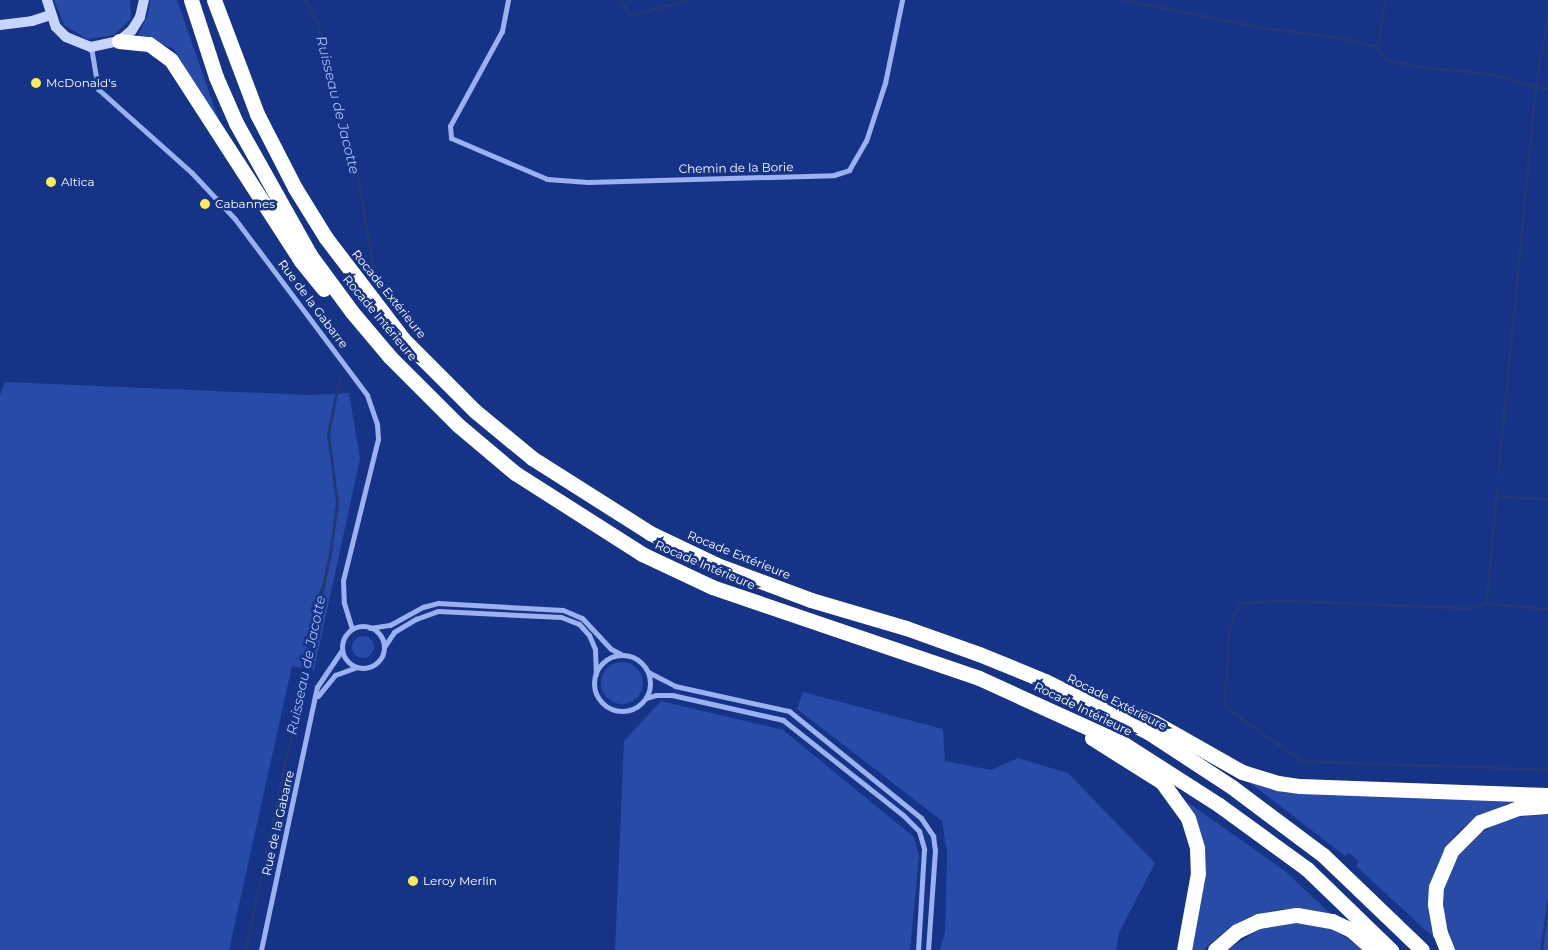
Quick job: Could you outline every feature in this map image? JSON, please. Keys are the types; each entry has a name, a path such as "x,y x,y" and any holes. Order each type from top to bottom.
{"highway":[{"name":"Rocade Intérieure","path":"191,0 236,122 280,205 326,276 390,358 458,425 515,473 642,554 712,587 803,621 899,649 1034,701 1124,744 1219,805 1307,869 1391,950"},
{"name":"Rocade Extérieure","path":"214,0 257,114 295,188 326,238 404,340 475,411 532,458 650,533 717,565 811,600 906,628 1045,681 1148,732 1232,787 1323,855 1422,950"},
{"path":"119,41 149,44 171,60 301,261 346,315 390,358"},
{"path":"1045,681 1154,722 1222,762 1278,783 1300,786 1548,795"},
{"path":"1034,701 1162,782 1179,803 1193,833 1198,874 1184,950"},
{"path":"1448,950 1440,933 1435,904 1436,887 1451,851 1480,822 1518,808 1548,806"},
{"path":"1215,950 1237,931 1258,921 1297,915 1332,922 1351,930 1374,950"}],"main road":[{"path":"47,0 50,15 66,37 91,47 119,41 132,30 140,17 144,0"},
{"path":"0,25 32,21 50,15"}],"street":[{"name":"Chemin de la Borie","path":"508,0 502,31 450,126 451,138 560,182 834,176 849,170 866,141 885,83 902,0"},
{"name":"Rue de la Gabarre","path":"91,47 98,89 192,173 234,219 367,395 377,424 378,439 343,580 344,603 352,630"},
{"path":"918,950 924,849 919,832 903,816 783,720 672,695 656,695 646,698 631,710 613,710 596,694 595,649 589,635 579,624 561,617 438,611 416,619 394,632 374,665 357,667 347,660 342,650 344,638 352,630 390,625 423,607 438,603 563,610 582,618 611,649 638,660 648,672 675,686 789,711 921,818 933,836 935,850 928,950"},
{"path":"370,628 380,635 384,647"},
{"name":"Rue de la Gabarre","path":"261,950 320,680 342,650"},
{"path":"596,674 606,660 623,655"},
{"name":"Rue de la Gabarre","path":"316,701 324,686 335,675 357,667"},
{"path":"646,698 650,681 648,672"}],"shaded area":[{"path":"54,0 130,0 131,19 114,35 87,39 64,25"},
{"path":"150,0 177,0 222,129 173,48 138,36 148,14"},
{"path":"5,382 310,395 349,393 360,459 314,670 292,666 229,950 0,950 0,395"},
{"path":"363,636 371,639 374,647 371,655 363,658 355,655 352,647 355,639"},
{"path":"626,662 634,665 640,671 643,683 640,695 634,701 618,704 610,701 604,695 601,679 604,671 610,665"},
{"path":"803,692 943,729 945,761 991,770 1018,758 1068,773 1155,863 1119,933 1116,950 940,950 945,932 947,853 942,821 797,709"},
{"path":"661,701 783,730 914,837 919,855 910,950 615,950 624,741"},
{"path":"1245,779 1548,801 1507,804 1471,821 1459,831 1449,844 1434,938 1356,866 1359,861 1349,853 1345,856"},
{"path":"1186,801 1285,871 1333,916 1312,910 1281,909 1254,915 1230,927 1203,950 1191,950 1204,868 1194,820"},
{"path":"1548,814 1548,950 1455,950 1444,916 1443,894 1449,870 1461,851 1478,834 1497,824 1517,817"},
{"path":"1287,922 1313,924 1334,930 1364,950 1227,950 1265,926"}],"waterway":[{"name":"Ruisseau de Jacotte","path":"305,0 318,25 352,146 374,272"},
{"path":"620,0 631,15 687,0"},
{"path":"1124,0 1259,27 1342,38 1377,47 1386,60 1423,67 1486,73 1548,89"},
{"path":"1377,47 1385,0"},
{"path":"1498,474 1535,87 1548,15"},
{"name":"Ruisseau de Jacotte","path":"245,950 330,554 337,503 328,434 339,379"},
{"path":"1497,488 1486,603 1548,609"},
{"path":"1496,496 1548,499"},
{"path":"1486,603 1468,608 1276,600 1239,603 1229,628 1224,706 1302,761 1548,769"},
{"path":"1541,950 1548,902"}],"place":[{"name":"McDonald's","path":"36,83"},
{"name":"Altica","path":"51,182"},
{"name":"Cabannes","path":"205,204"},
{"name":"Leroy Merlin","path":"413,881"}]}
